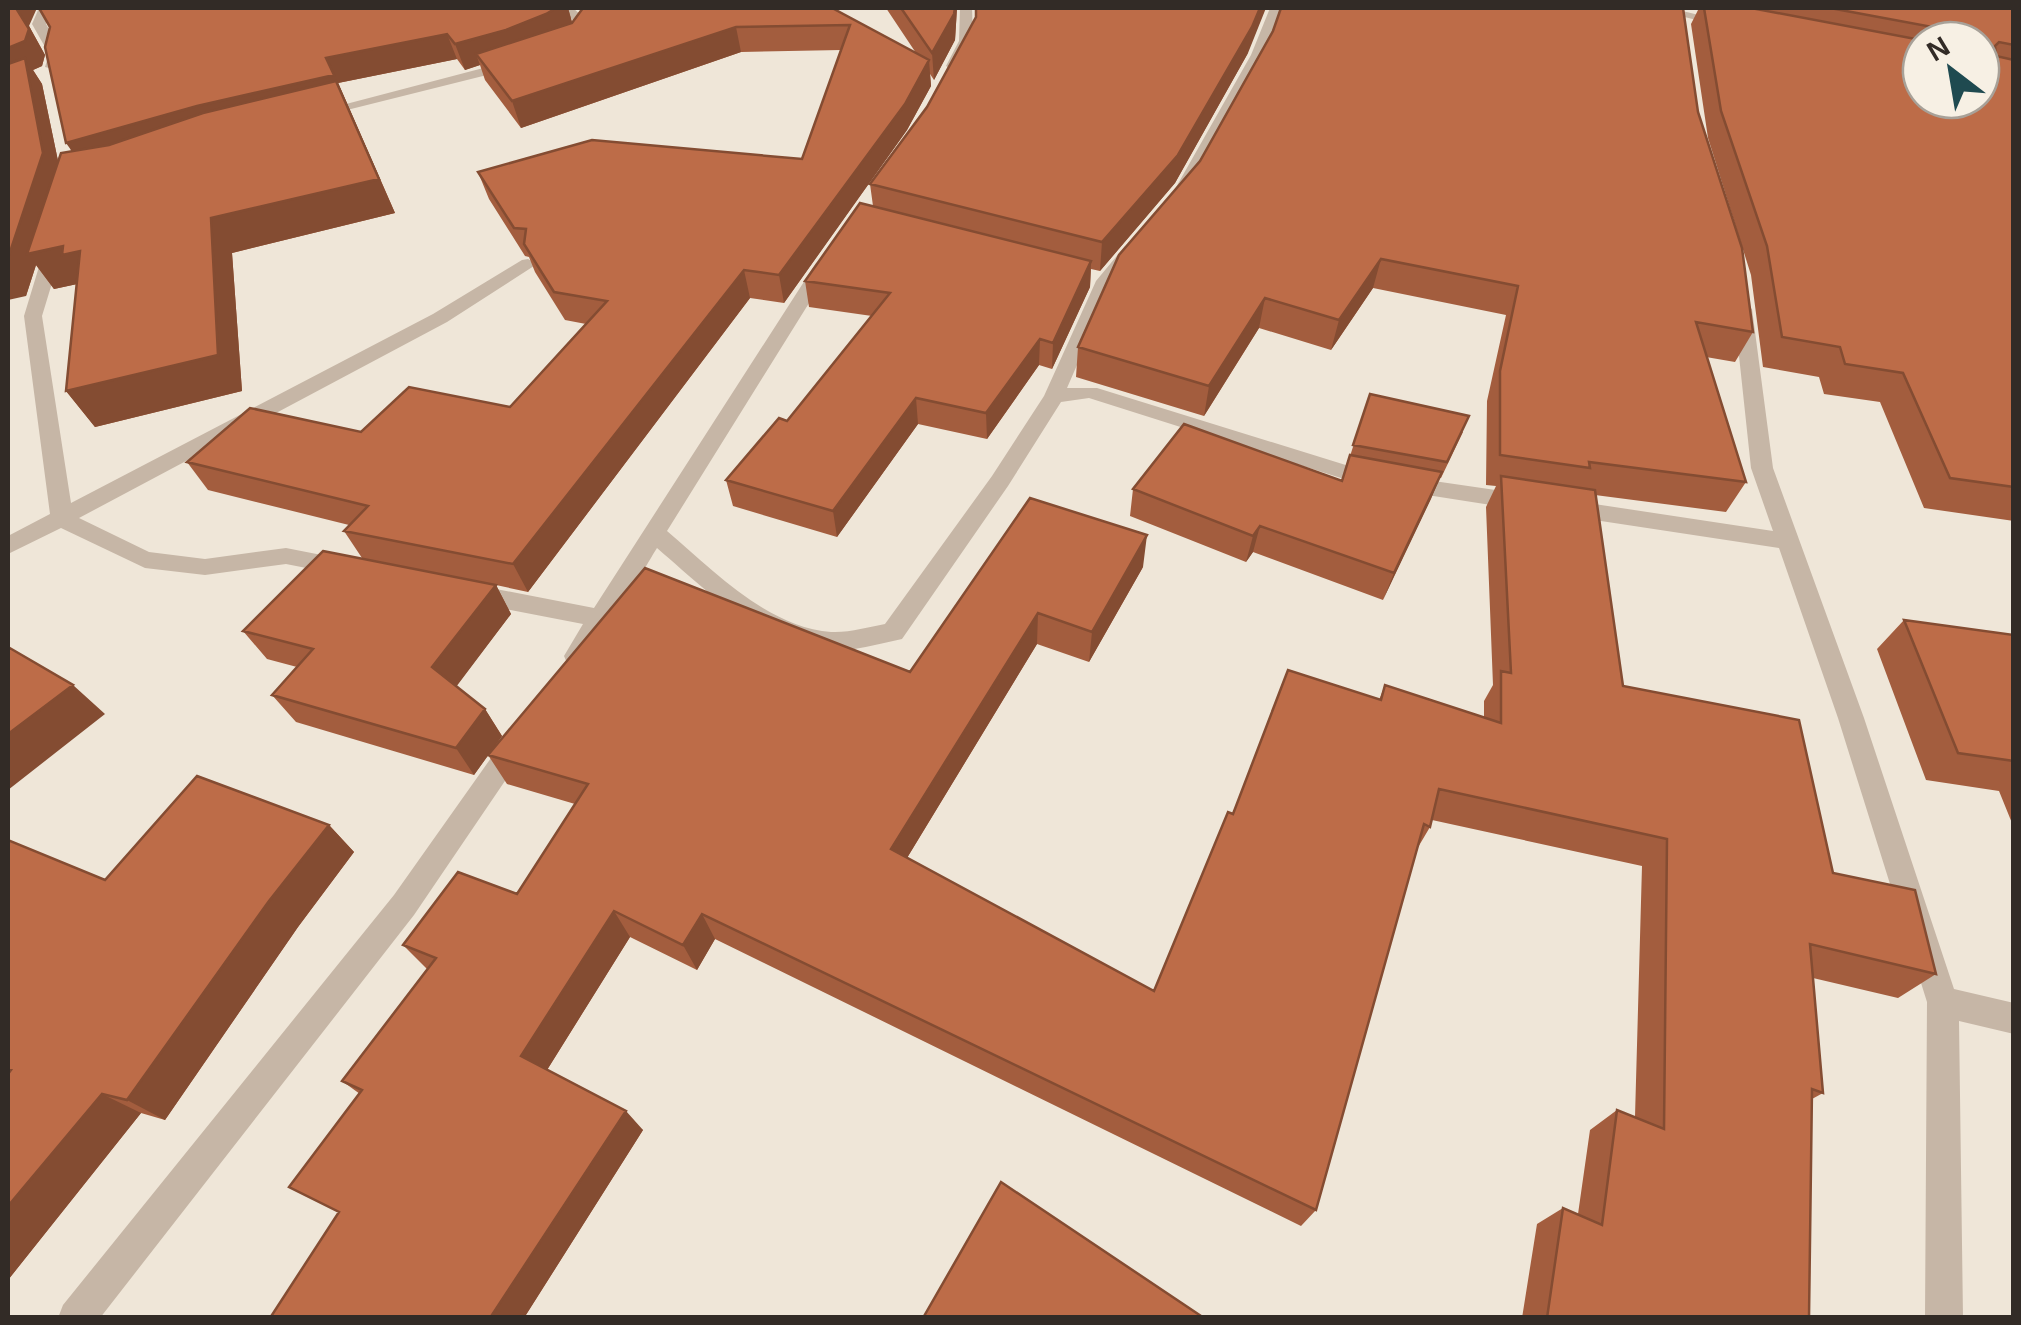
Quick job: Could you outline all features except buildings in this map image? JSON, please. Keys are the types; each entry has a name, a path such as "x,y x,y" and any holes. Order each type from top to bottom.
{"street":[{"path":"45,8 39,24 56,54 48,80"},
{"path":"555,49 571,43 586,26 566,8"},
{"path":"942,87 966,40 966,8"},
{"path":"1174,200 1185,187 1258,55 1276,8"},
{"path":"1654,8 1681,24 1736,26"},
{"path":"289,120 524,60"},
{"path":"58,231 32,316 62,520"},
{"path":"654,533 734,599 788,632 830,642 892,632 1000,480 1054,396 1105,281 1139,240"},
{"path":"558,682 834,250"},
{"path":"8,546 440,318 528,264"},
{"path":"1086,276 1105,281"},
{"path":"1738,276 1762,468 1851,718 1943,1002 1944,1318"},
{"path":"8,324 32,316"},
{"path":"1054,396 1090,392 1363,478 1788,541"},
{"path":"62,520 145,560 204,567 286,556 361,571"},
{"path":"453,589 602,618"},
{"path":"76,1318 404,905 536,714"},
{"path":"1943,1002 2014,1020"}]}
